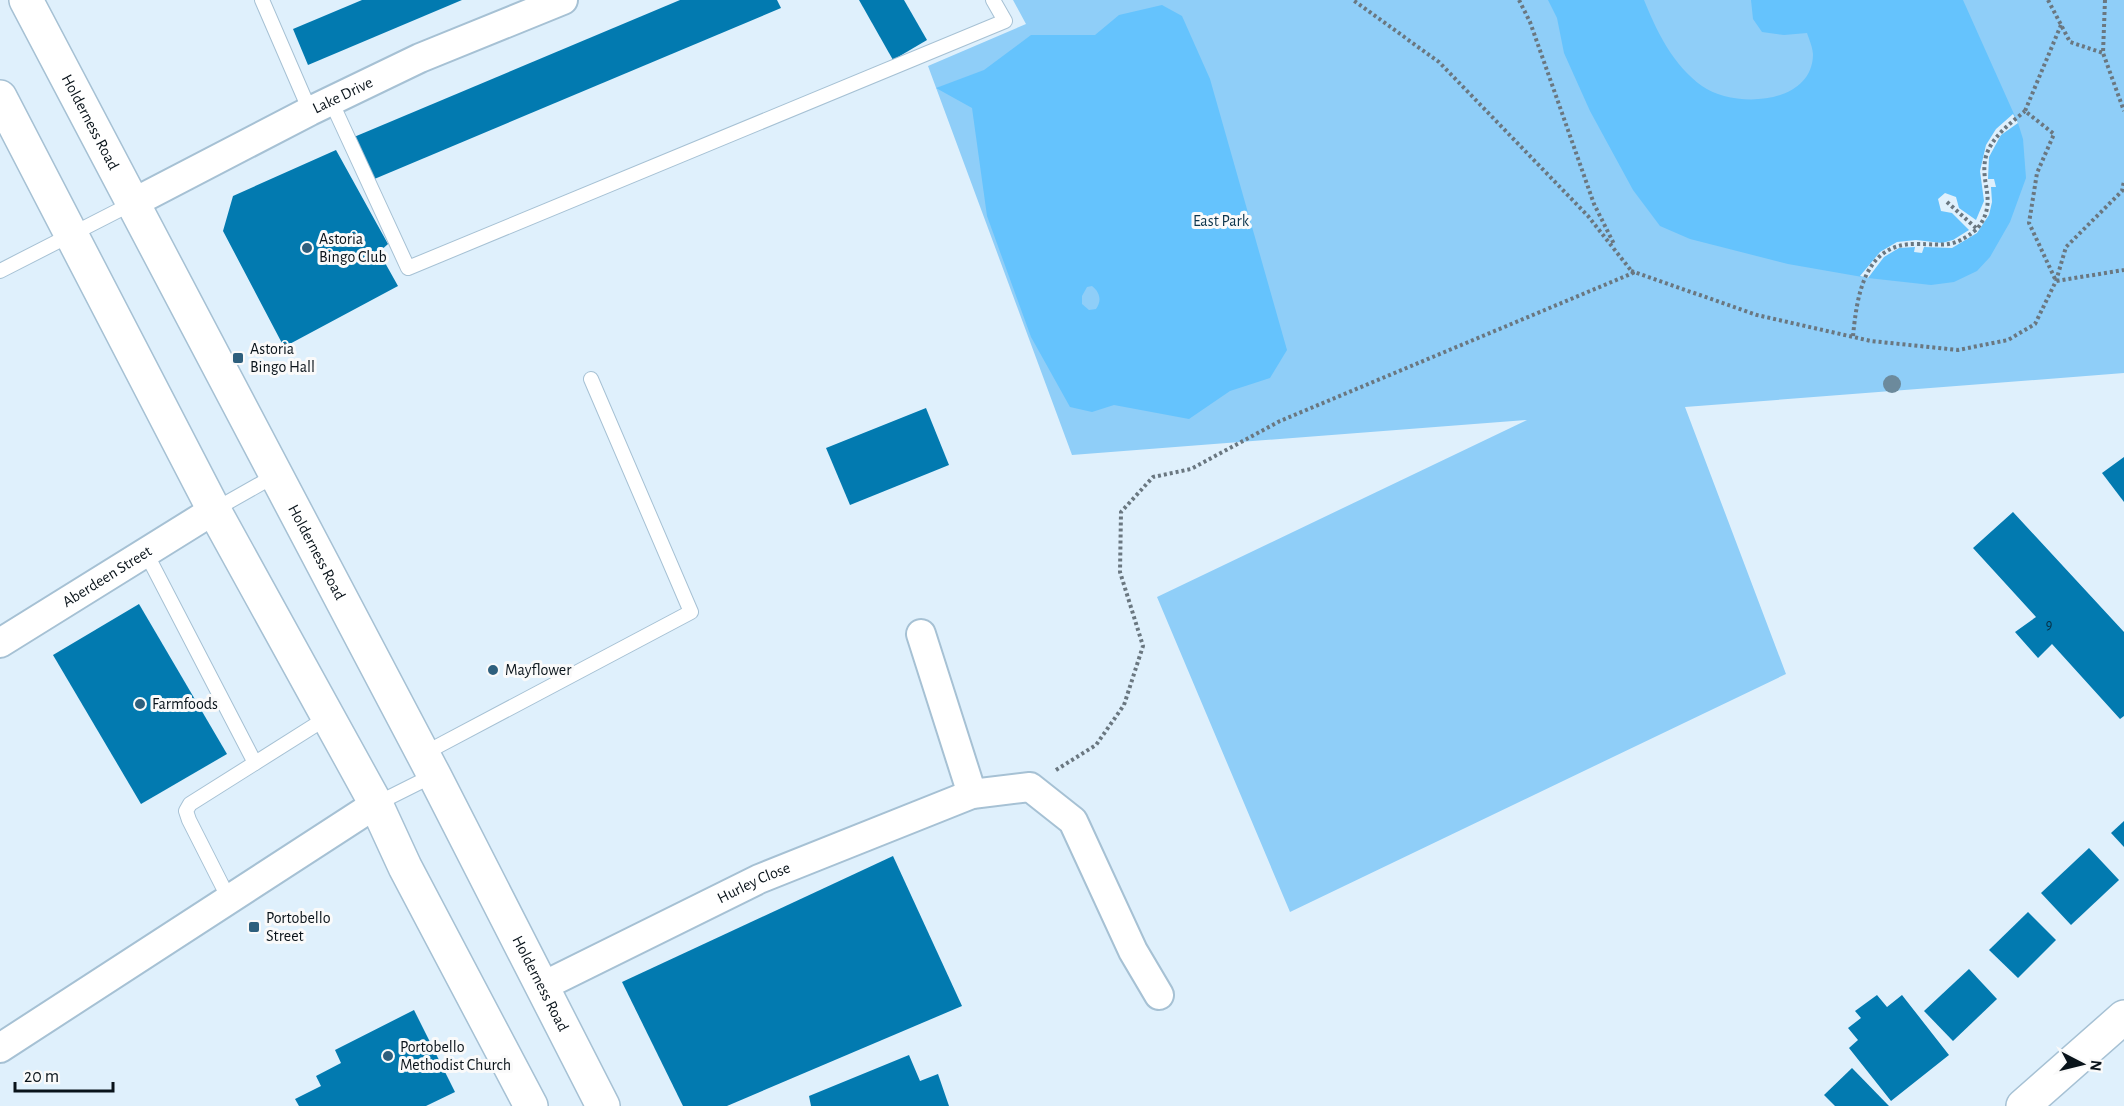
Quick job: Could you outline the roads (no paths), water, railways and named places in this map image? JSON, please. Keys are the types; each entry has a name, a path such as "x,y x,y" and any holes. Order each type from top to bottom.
{"main road":[{"name":"Holderness Road","path":"26,0 131,204 428,765 603,1106"},
{"path":"0,97 214,510 376,804 405,867 531,1106"},
{"path":"2023,1106 2124,1017"}],"street":[{"name":"Lake Drive","path":"131,204 420,58 563,0"},
{"name":"Aberdeen Street","path":"0,643 214,510"},
{"path":"921,634 972,794"},
{"name":"Hurley Close","path":"541,987 759,879 972,794 1030,787 1072,821 1133,951 1159,995"},
{"path":"0,1048 376,804"}],"lane":[{"path":"262,0 408,268 1005,21 993,0"},
{"path":"0,271 131,204"},
{"path":"376,804 428,765 690,612 591,380"},
{"path":"214,510 276,475"},
{"path":"146,553 255,763"},
{"path":"229,899 186,811 190,804 328,717"}],"place":[{"name":"Astoria Bingo Club","path":"307,248"},
{"name":"Astoria Bingo Hall","path":"238,358"},
{"name":"Mayflower","path":"493,670"},
{"name":"Farmfoods","path":"140,704"},
{"name":"Portobello Street","path":"254,927"},
{"name":"Portobello Methodist Church","path":"388,1056"}],"park label":[{"name":"East Park","path":"1221,221"}]}
